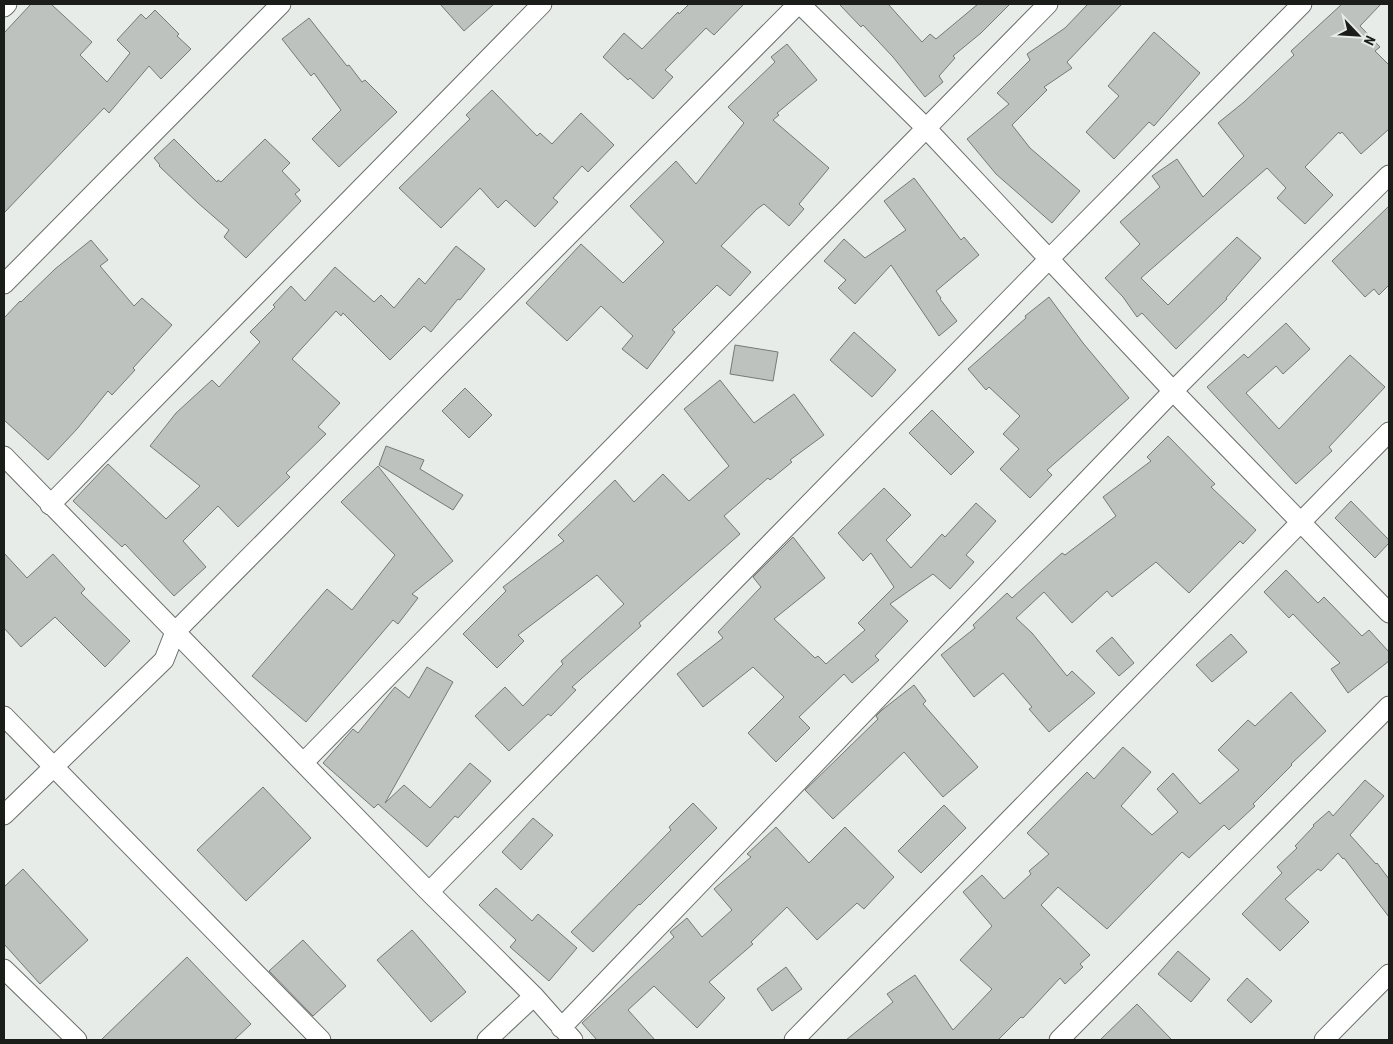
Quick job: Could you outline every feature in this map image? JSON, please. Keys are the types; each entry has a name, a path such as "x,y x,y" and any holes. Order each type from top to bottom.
{"street":[{"path":"4,8 8,4"},
{"path":"4,284 281,4"},
{"path":"50,504 542,4"},
{"path":"4,815 164,660 175,632 799,4 926,128 1173,391 1389,613"},
{"path":"304,762 1048,4"},
{"path":"429,892 1049,259 1302,4"},
{"path":"4,456 429,892 534,996 567,1034 1173,391 1389,175"},
{"path":"794,1040 1389,432"},
{"path":"1059,1040 1389,706"},
{"path":"4,716 321,1040"},
{"path":"4,969 77,1040"},
{"path":"1324,1040 1389,974"},
{"path":"487,1040 534,996"}],"building":[{"path":"31,4 51,4 92,42 80,55 107,82 130,53 117,40 141,14 146,19 155,10 191,49 161,79 149,66 109,113 104,108 4,213 4,33"},
{"path":"440,4 494,4 464,31"},
{"path":"689,4 744,4 714,35 706,28 665,70 673,77 653,99 630,78 628,80 603,57 624,33 642,49 678,12 679,14"},
{"path":"839,4 888,4 922,42 930,34 936,39 978,4 1010,4 981,33 953,56 955,58 939,76 943,82 925,97 893,57 863,25 861,27"},
{"path":"1088,4 1122,4 1067,62 1072,68 1044,87 1047,90 1012,125 1030,148 1080,191 1052,223 996,174 967,139 1009,104 997,93 1030,60 1027,54 1065,28"},
{"path":"1342,4 1381,4 1360,26 1380,47 1375,51 1389,65 1389,129 1361,154 1342,132 1340,134 1339,132 1305,167 1333,195 1305,224 1277,198 1286,188 1267,168 1141,278 1168,305 1237,237 1261,258 1227,299 1176,349 1142,313 1137,317 1123,297 1105,278 1140,244 1120,222 1160,187 1152,176 1177,159 1203,197 1244,156 1218,123 1244,102 1294,55 1291,51"},
{"path":"309,18 347,66 349,65 362,82 365,80 397,112 339,167 312,139 341,110 314,73 311,76 282,39"},
{"path":"1154,32 1200,73 1154,126 1149,122 1114,159 1086,132 1119,96 1108,86"},
{"path":"787,44 817,80 777,113 779,115 773,120 829,168 799,204 804,209 789,226 764,204 757,209 721,246 751,272 730,296 717,285 672,330 675,332 647,369 622,349 633,336 601,306 567,341 526,303 581,244 623,283 664,242 630,206 676,161 696,184 744,123 728,107 775,62 771,57"},
{"path":"492,90 537,136 540,133 552,144 581,113 614,145 588,172 582,166 553,198 558,202 535,227 506,200 498,208 480,188 441,228 399,188 470,119 466,115"},
{"path":"174,139 217,182 218,180 221,182 265,139 290,163 282,171 300,190 295,194 301,201 246,258 224,237 229,230 159,166 154,158"},
{"path":"914,178 961,240 964,237 979,255 936,291 957,321 939,336 891,265 855,304 838,288 846,280 824,261 844,239 865,258 906,230 884,201"},
{"path":"1389,206 1389,285 1379,295 1374,289 1365,297 1332,261"},
{"path":"91,240 108,260 100,266 134,306 142,298 172,325 133,368 135,370 112,395 108,391 77,429 48,460 4,420 4,318 55,269"},
{"path":"456,246 485,269 431,332 424,326 390,360 343,313 341,316 336,311 292,359 340,403 318,427 326,434 286,473 290,477 238,527 218,506 183,541 206,567 174,596 125,544 122,547 73,501 108,464 166,519 200,486 150,446 176,413 212,380 219,387 260,342 250,332 275,307 273,305 291,286 305,301 335,267 374,302 381,295 394,308 419,278 425,284"},
{"path":"1049,297 1083,343 1129,398 1047,470 1052,475 1030,498 1000,469 1019,449 1003,434 1020,416 989,387 986,390 968,369 1026,318 1025,316"},
{"path":"1286,323 1310,349 1283,374 1276,366 1246,393 1279,429 1350,355 1385,387 1329,447 1332,451 1296,484 1207,387 1244,354 1248,358"},
{"path":"854,332 896,370 872,397 830,360"},
{"path":"735,345 778,352 773,381 730,374"},
{"path":"720,380 754,423 794,394 824,435 790,460 792,462 770,480 768,478 724,516 740,534 639,623 641,626 572,687 576,690 551,716 548,714 509,751 475,716 505,687 523,706 563,664 561,661 624,604 597,575 518,635 524,641 497,668 463,634 506,591 503,587 564,541 558,535 615,480 634,502 663,474 689,501 729,466 684,409"},
{"path":"465,388 492,415 469,438 442,411"},
{"path":"932,410 974,452 951,475 909,433"},
{"path":"1168,436 1215,484 1211,487 1256,530 1243,544 1240,541 1189,593 1156,562 1112,597 1107,591 1072,623 1044,592 1016,618 1032,633 1067,676 1072,671 1095,693 1049,732 1029,709 1032,707 1003,673 974,697 941,655 975,628 973,625 1007,593 1012,598 1062,553 1065,555 1116,516 1103,497 1151,461 1147,457"},
{"path":"386,446 424,460 420,469 463,495 453,510 379,465"},
{"path":"378,466 453,561 412,594 418,598 398,624 393,620 306,722 252,676 327,589 352,610 395,555 341,502"},
{"path":"884,488 911,515 886,540 911,568 942,534 945,537 976,503 996,521 966,555 974,562 950,589 933,574 890,604 908,621 875,656 879,660 852,683 844,674 799,717 810,728 776,762 748,733 784,697 753,667 703,707 677,674 723,638 718,632 761,587 753,577 793,537 825,578 774,619 815,658 818,656 826,664 865,630 858,623 894,587 871,553 863,561 838,533"},
{"path":"1351,501 1389,540 1389,543 1375,558 1335,518"},
{"path":"4,553 27,578 53,554 85,589 81,593 130,641 105,667 55,617 21,647 4,628"},
{"path":"1286,570 1318,603 1324,597 1362,636 1369,630 1389,652 1389,661 1348,693 1331,669 1340,663 1293,614 1289,618 1264,592"},
{"path":"1231,634 1247,652 1212,682 1196,665"},
{"path":"1112,637 1134,663 1119,676 1096,651"},
{"path":"427,667 453,682 385,803 404,785 430,808 470,763 491,781 458,818 455,816 427,847 378,804 374,808 323,763 353,729 358,733 395,687 409,698"},
{"path":"914,685 926,701 923,704 978,767 943,797 904,752 833,819 805,790 878,719 876,716 882,710"},
{"path":"1291,692 1326,731 1291,764 1253,804 1255,806 1229,830 1224,825 1189,858 1182,852 1107,929 1058,887 1041,905 1090,955 1080,964 1083,967 1065,984 1060,978 1023,1018 1021,1017 998,1040 846,1040 893,1002 887,994 915,975 953,1030 992,989 960,960 992,926 963,892 982,875 1004,899 1031,874 1029,871 1049,854 1027,833 1087,772 1094,779 1123,747 1151,772 1121,806 1152,835 1178,812 1157,789 1173,773 1200,804 1239,770 1218,750 1248,720 1255,726"},
{"path":"1365,780 1384,796 1350,835 1377,863 1389,879 1389,917 1344,858 1338,853 1321,871 1318,869 1285,899 1309,922 1280,951 1242,914 1282,873 1277,867 1297,848 1295,846 1313,825 1329,811 1333,816"},
{"path":"263,787 311,838 246,901 197,850"},
{"path":"693,803 717,828 593,952 571,932 671,830 669,827"},
{"path":"944,805 966,828 921,873 898,851"},
{"path":"533,818 553,835 521,870 502,852"},
{"path":"776,827 809,863 845,827 894,877 864,909 857,903 817,940 787,907 751,942 753,944 709,982 725,998 697,1028 654,986 628,1010 655,1040 597,1040 582,1023 674,937 670,932 687,918 702,937 732,910 714,889 751,857 747,854"},
{"path":"23,869 88,940 40,984 4,944 4,887"},
{"path":"496,888 532,921 538,914 577,948 549,981 510,947 516,940 479,905"},
{"path":"412,930 466,992 431,1022 377,960"},
{"path":"303,940 346,986 313,1016 269,971"},
{"path":"1178,951 1210,979 1191,1002 1158,974"},
{"path":"187,957 251,1024 234,1040 101,1040"},
{"path":"786,967 802,989 772,1011 757,989"},
{"path":"1247,978 1272,1001 1251,1023 1227,1000"},
{"path":"1137,1004 1172,1040 1100,1040"}]}
